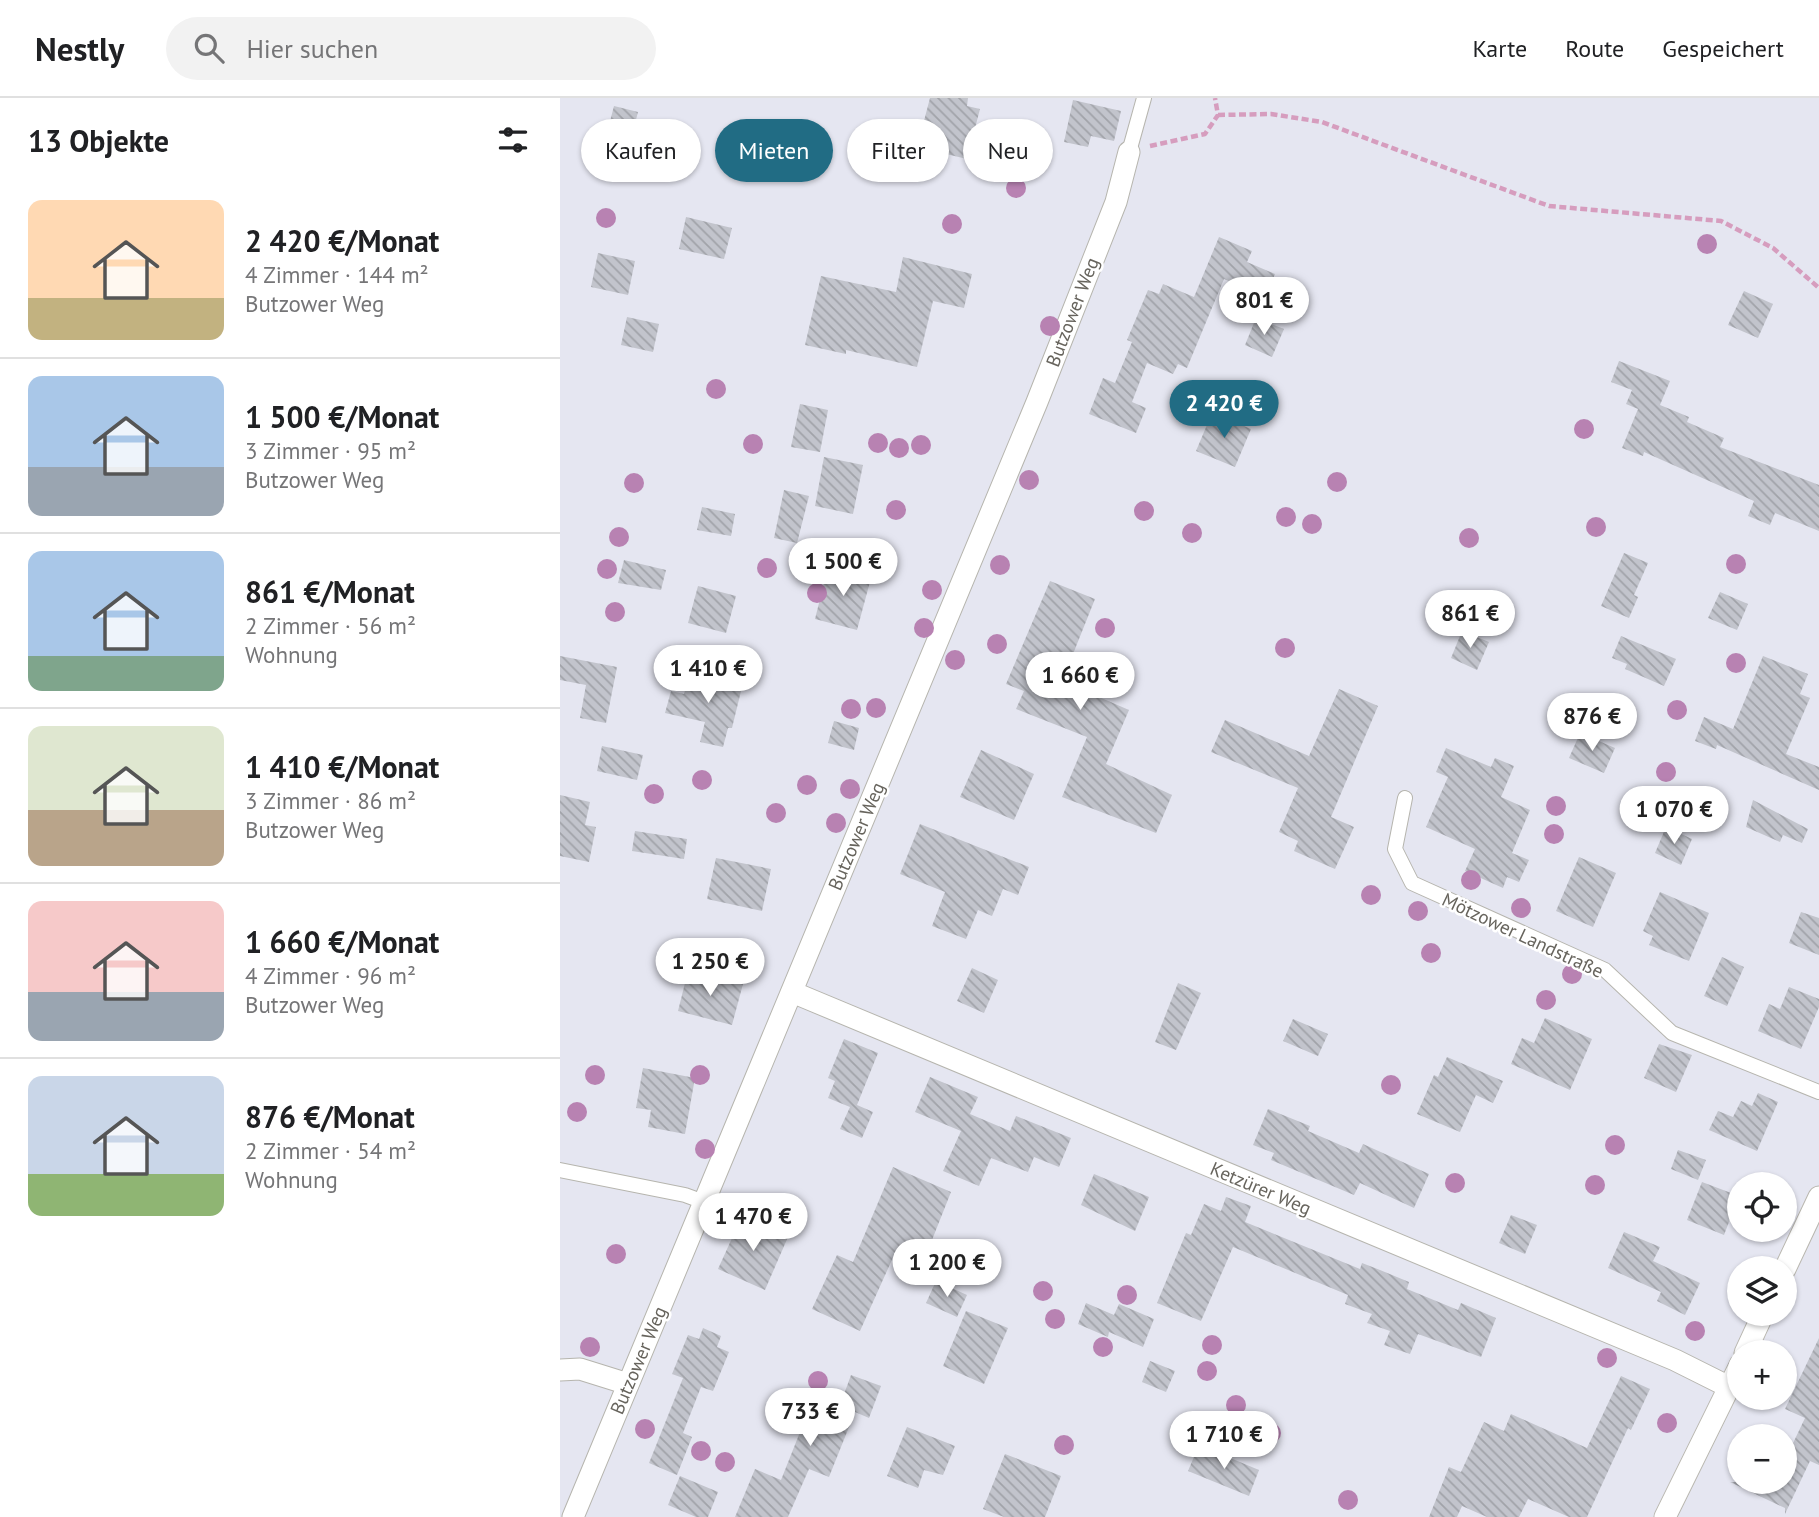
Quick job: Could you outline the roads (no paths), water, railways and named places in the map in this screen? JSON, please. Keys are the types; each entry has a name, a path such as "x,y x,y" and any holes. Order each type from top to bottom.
{"street":[{"name":"Butzower Weg","path":"573,1517 1037,402 1116,202 1129,152"},
{"name":"Ketzürer Weg","path":"792,992 1675,1360 1727,1386"},
{"path":"1791,1256 1819,1197"},
{"path":"560,1370 580,1369 628,1384"},
{"path":"1665,1517 1727,1391"}],"lane":[{"name":"Butzower Weg","path":"1129,152 1144,98"},
{"name":"Mötzower Landstraße","path":"1405,798 1395,849 1412,883 1605,970 1672,1033 1819,1092"},
{"path":"560,1170 685,1195 704,1202"}]}
